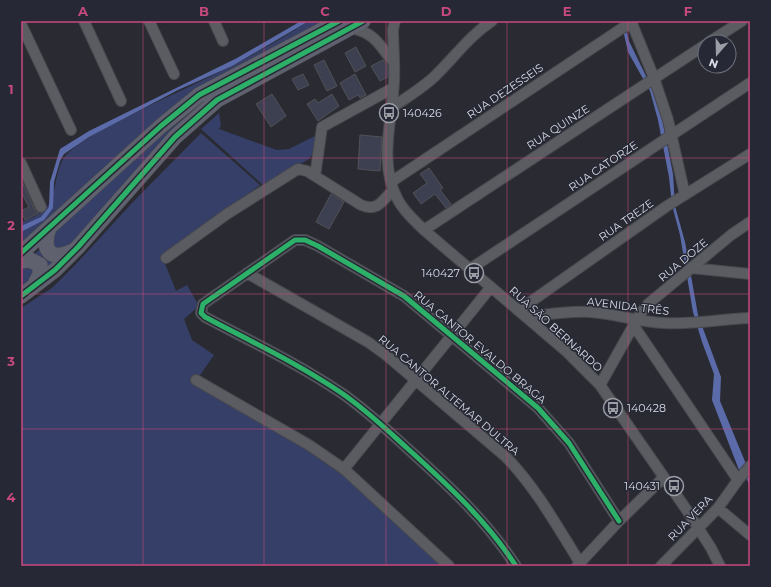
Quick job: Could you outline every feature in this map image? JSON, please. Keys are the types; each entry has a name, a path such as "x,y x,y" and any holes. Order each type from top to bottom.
{"highway":[{"path":"21,253 161,126 199,95 344,25 363,21"},
{"path":"26,292 55,270 175,137 217,100 344,25"},
{"path":"49,228 45,242 47,250 50,253 61,256 73,251"},
{"path":"21,261 30,260 40,265 40,274 26,292"}],"street":[{"path":"84,21 121,101"},
{"path":"149,21 174,74"},
{"path":"214,21 223,41"},
{"path":"392,186 387,149 393,88 393,29 395,21"},
{"path":"391,108 419,90 434,77 461,47 492,21"},
{"path":"722,34 742,21"},
{"path":"630,22 652,79 685,194"},
{"name":"RUA DEZESSEIS","path":"166,258 227,214 295,170 303,170 315,176 361,205 369,208 376,207 392,186 630,22"},
{"path":"21,24 71,130"},
{"path":"344,25 367,33 375,38 393,62"},
{"name":"RUA QUINZE","path":"424,230 697,50"},
{"name":"RUA CATORZE","path":"470,269 750,83"},
{"path":"315,176 322,127 393,88"},
{"name":"RUA TREZE","path":"523,313 685,194 750,154"},
{"path":"21,163 41,206"},
{"name":"RUA SÃO BERNARDO","path":"392,186 404,208 424,230 572,356 600,385 663,478 686,509 711,548 720,566"},
{"name":"RUA DOZE","path":"600,385 648,304 731,235 750,222"},
{"name":"RUA CANTOR EVALDO BRAGA","path":"247,273 289,243 299,239 318,246 404,296 538,408 556,426 569,443 619,520"},
{"path":"687,272 750,274"},
{"path":"247,273 207,300 201,309 201,313 205,317 309,374 340,393 380,424 450,487 475,512 494,534 516,566"},
{"name":"RUA CANTOR ALTEMAR DULTRA","path":"247,273 368,342 416,380 517,469 539,499 578,564"},
{"path":"344,469 492,287"},
{"name":"AVENIDA TRÊS","path":"523,313 592,312 619,316 635,324 706,322 750,318"},
{"path":"635,324 738,480"},
{"path":"196,380 309,445 344,469 449,566"},
{"name":"RUA VERA","path":"661,566 718,508 750,466"},
{"path":"578,564 619,520 663,478"},
{"path":"718,508 750,535"}],"shaded area":[{"path":"301,21 309,21 232,66 178,90 89,137 64,154 60,161 54,182 53,208 44,220 21,232 21,226 41,217 49,207 50,182 60,149 89,131 237,58"},
{"path":"309,21 332,21 199,93 21,245 21,222 38,214 47,207 53,194 58,171 64,157 79,144 112,124 254,54"},
{"path":"621,21 624,21 629,41 659,103 673,174 675,206 685,242 698,315 721,377 720,401 746,464 739,470 712,400 714,374 693,312 680,235 672,205 669,177 658,120 650,91 628,52"},
{"path":"210,101 76,248 54,254 48,237 61,218 191,112"},
{"path":"219,113 221,125 219,129 277,150 289,149 319,134 316,149 309,159 264,186 201,129"},
{"path":"201,133 260,185 162,256 176,291 187,285 199,306 184,319 192,340 214,355 198,378 346,469 444,566 21,566 21,308 52,288 132,203"},
{"path":"45,245 56,263 49,267 46,263 33,255"},
{"path":"21,264 38,265 21,295"}],"building":[{"path":"356,47 366,66 355,72 345,53"},
{"path":"324,60 337,86 327,91 314,65"},
{"path":"383,60 388,67 388,77 380,81 371,66"},
{"path":"303,74 309,85 298,90 292,79"},
{"path":"355,74 366,95 360,98 358,95 349,100 340,83"},
{"path":"272,94 286,116 271,127 256,104"},
{"path":"332,94 339,106 318,121 307,104 315,99 318,103"},
{"path":"360,135 382,137 380,171 358,169"},
{"path":"429,168 443,188 440,190 451,204 446,208 435,194 421,204 413,193 427,183 420,174"},
{"path":"21,179 35,210 39,213 25,220 21,211 29,207 21,192"},
{"path":"331,194 344,202 329,229 316,222"}],"waterway":[{"path":"747,474 750,485"}],"cycle path":[{"path":"21,253 161,126 199,95 339,21"},
{"path":"21,296 55,270 78,247 175,137 217,100 363,21"},
{"path":"516,566 492,533 452,489 383,426 349,398 324,381 205,317 201,313 203,304 295,240 305,240 318,246 404,296 538,408 569,443 619,521"}],"place":[{"name":"140426","path":"389,113"},
{"name":"140427","path":"474,273"},
{"name":"140428","path":"613,408"},
{"name":"140431","path":"674,486"}]}
